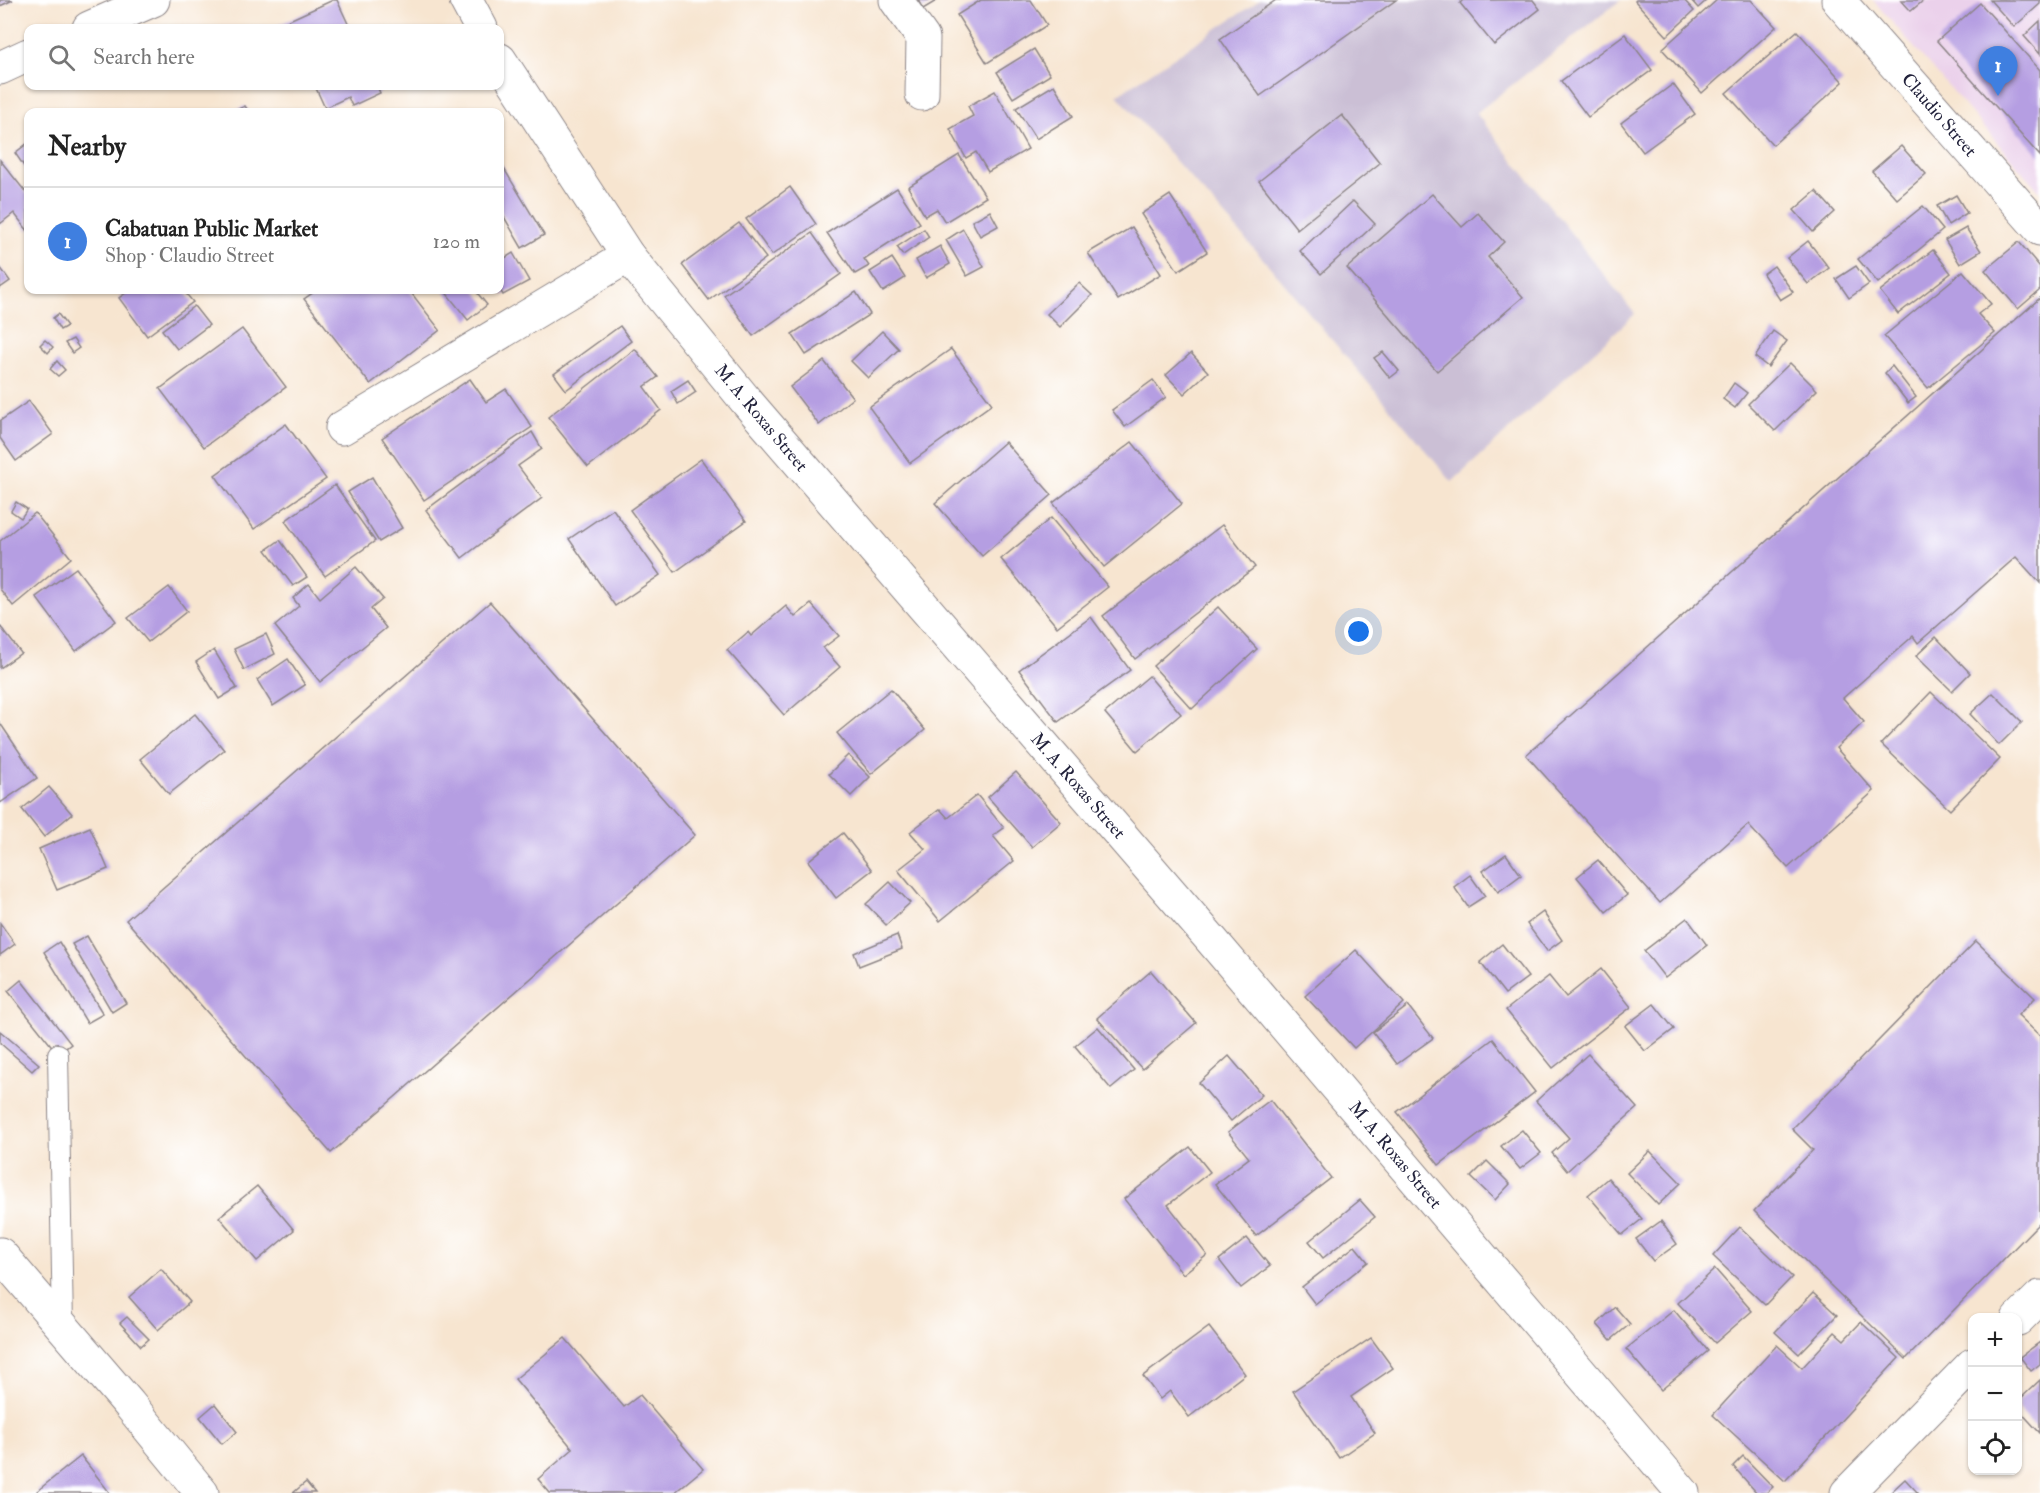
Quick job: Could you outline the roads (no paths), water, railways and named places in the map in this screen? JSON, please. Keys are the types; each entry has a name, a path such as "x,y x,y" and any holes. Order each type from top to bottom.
{"street":[{"path":"97,24 153,0"},
{"path":"466,0 479,24"},
{"path":"896,0 923,38 922,93"},
{"name":"Claudio Street","path":"1838,0 2040,230"},
{"path":"0,68 24,57"},
{"name":"M. A. Roxas Street","path":"504,66 628,256 747,402 1209,937 1683,1493"},
{"path":"342,428 628,256"},
{"path":"0,1254 202,1493"},
{"path":"2022,1315 2040,1297"},
{"path":"1847,1493 1970,1367"}],"lane":[{"path":"58,1054 63,1327"}],"place":[{"name":"Cabatuan Public Market","path":"1998,96"}]}
